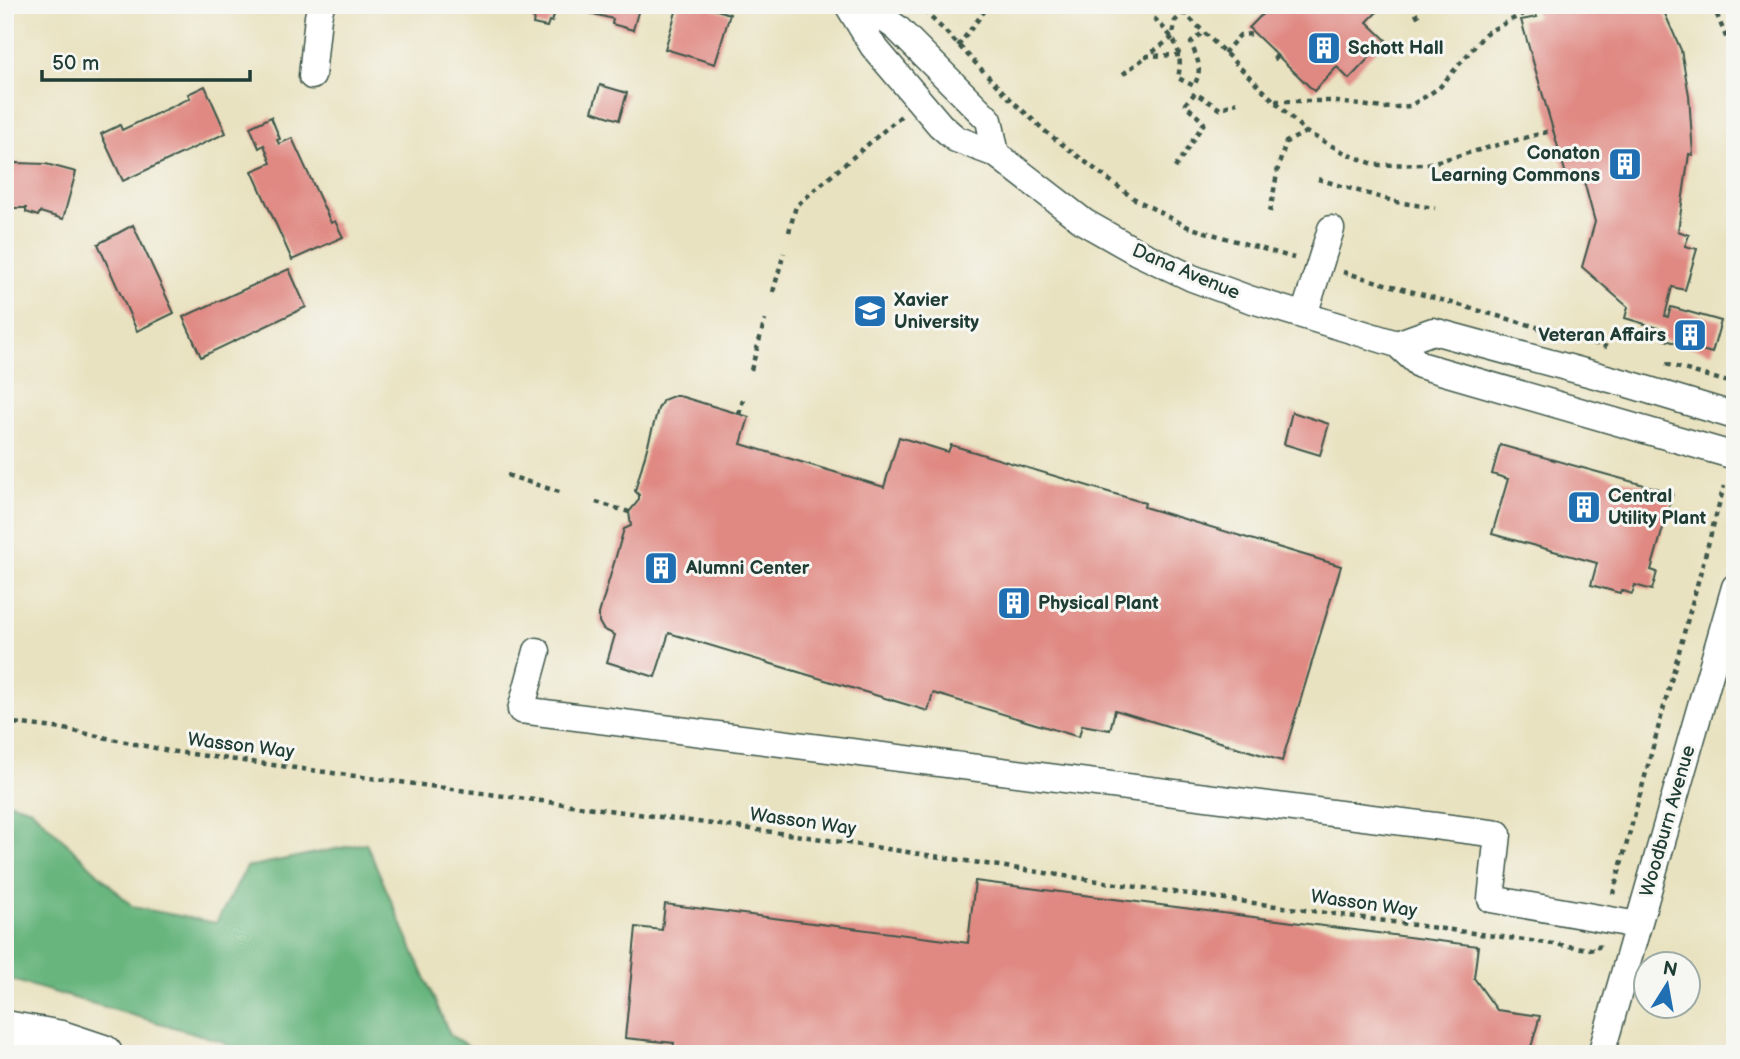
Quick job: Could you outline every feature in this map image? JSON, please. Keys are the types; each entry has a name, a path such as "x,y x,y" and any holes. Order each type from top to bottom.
{"highway":[{"path":"5,1030 61,1040 103,1054"}],"street":[{"path":"312,75 321,5"},
{"name":"Dana Avenue","path":"848,5 873,47 940,125 956,139 996,155 1084,222 1137,252 1192,278 1249,299 1397,344 1420,365 1735,456"},
{"path":"865,5 897,28 989,120 996,155"},
{"path":"1304,316 1331,229"},
{"path":"1397,344 1433,331 1735,416"},
{"name":"Woodburn Avenue","path":"1601,1054 1735,587"},
{"path":"537,651 521,710 1497,834 1491,899 1638,925"}],"path":[{"path":"958,46 989,5"},
{"path":"1175,5 1306,132 1346,155 1376,165 1427,164 1554,130"},
{"path":"1123,74 1173,37 1175,21 1191,5"},
{"path":"1409,5 1419,18"},
{"path":"1713,5 1735,59"},
{"path":"1275,102 1330,101 1383,108 1410,106 1439,88 1486,33 1534,8"},
{"path":"1154,18 1173,37 1181,63 1178,78 1194,86 1199,75 1199,62 1191,43 1203,32"},
{"path":"1224,53 1240,34 1255,34"},
{"path":"1147,56 1180,55"},
{"path":"1175,168 1204,122 1185,104 1195,93 1220,109 1237,102"},
{"path":"789,232 796,206 901,115"},
{"path":"1270,212 1286,142 1306,132"},
{"path":"1318,179 1396,202 1435,208"},
{"path":"1735,215 1731,259 1735,261"},
{"path":"773,292 784,253"},
{"path":"751,370 765,320"},
{"path":"739,414 743,400"},
{"path":"507,475 562,493"},
{"path":"1606,920 1724,486"},
{"path":"596,502 629,512"},
{"name":"Wasson Way","path":"5,722 64,729 169,751 802,835 1137,887 1597,950 1606,920"}],"green space":[{"path":"5,801 31,809 133,907 216,923 247,867 366,843 450,1035 481,1054 238,1054 221,1041 5,978"}],"building":[{"path":"500,5 557,5 552,22 549,21 547,27 533,24 534,18 500,9"},
{"path":"578,5 640,5 633,30 612,24 613,19 586,12 587,9"},
{"path":"678,5 709,5 714,7 713,9 730,14 715,64 665,49"},
{"name":"Schott Hall","path":"1271,5 1372,5 1378,11 1367,22 1386,40 1349,79 1337,67 1314,91 1249,28"},
{"name":"Conaton Learning Commons","path":"1533,5 1652,5 1656,11 1662,7 1681,50 1689,95 1693,155 1689,154 1678,231 1689,235 1685,246 1697,249 1685,290 1672,287 1665,316 1668,317 1671,307 1721,321 1712,353 1662,339 1665,330 1625,318 1628,307 1582,267 1595,222 1582,174 1567,178 1521,20 1537,17"},
{"path":"600,85 627,93 619,120 592,111"},
{"path":"205,86 226,133 123,181 101,134 120,125 122,130 190,98 188,94"},
{"path":"271,117 280,139 277,140 279,144 292,138 331,223 335,221 343,237 292,260 252,171 271,163 264,145 259,148 250,127"},
{"path":"5,164 46,164 76,172 63,219 40,212 38,216 26,212 26,208 5,208"},
{"path":"133,225 174,313 137,331 98,244"},
{"path":"289,269 306,307 201,357 183,317"},
{"name":"Physical Plant","path":"676,395 749,417 741,444 884,487 899,437 948,452 951,445 1341,566 1282,761 1115,710 1110,730 1082,725 1079,737 933,693 928,711 669,633 655,677 607,662 615,635 603,629 599,614 624,529 631,526 629,512 639,500 635,491 658,409 663,400"},
{"path":"1292,412 1329,424 1320,455 1284,444"},
{"name":"Central Utility Plant","path":"1500,445 1673,493 1651,570 1657,572 1652,590 1635,585 1632,594 1591,585 1597,563 1492,534 1508,479 1492,474"},
{"path":"975,881 1478,946 1474,978 1497,1010 1540,1016 1529,1054 708,1054 673,1049 674,1043 625,1038 636,927 662,930 665,904 968,943"}],"place":[{"name":"Schott Hall","path":"1324,48"},
{"name":"Conaton Learning Commons","path":"1625,164"},
{"name":"Xavier University","path":"870,311"},
{"name":"Veteran Affairs","path":"1690,335"},
{"name":"Central Utility Plant","path":"1584,507"},
{"name":"Alumni Center","path":"661,568"},
{"name":"Physical Plant","path":"1014,603"}]}
